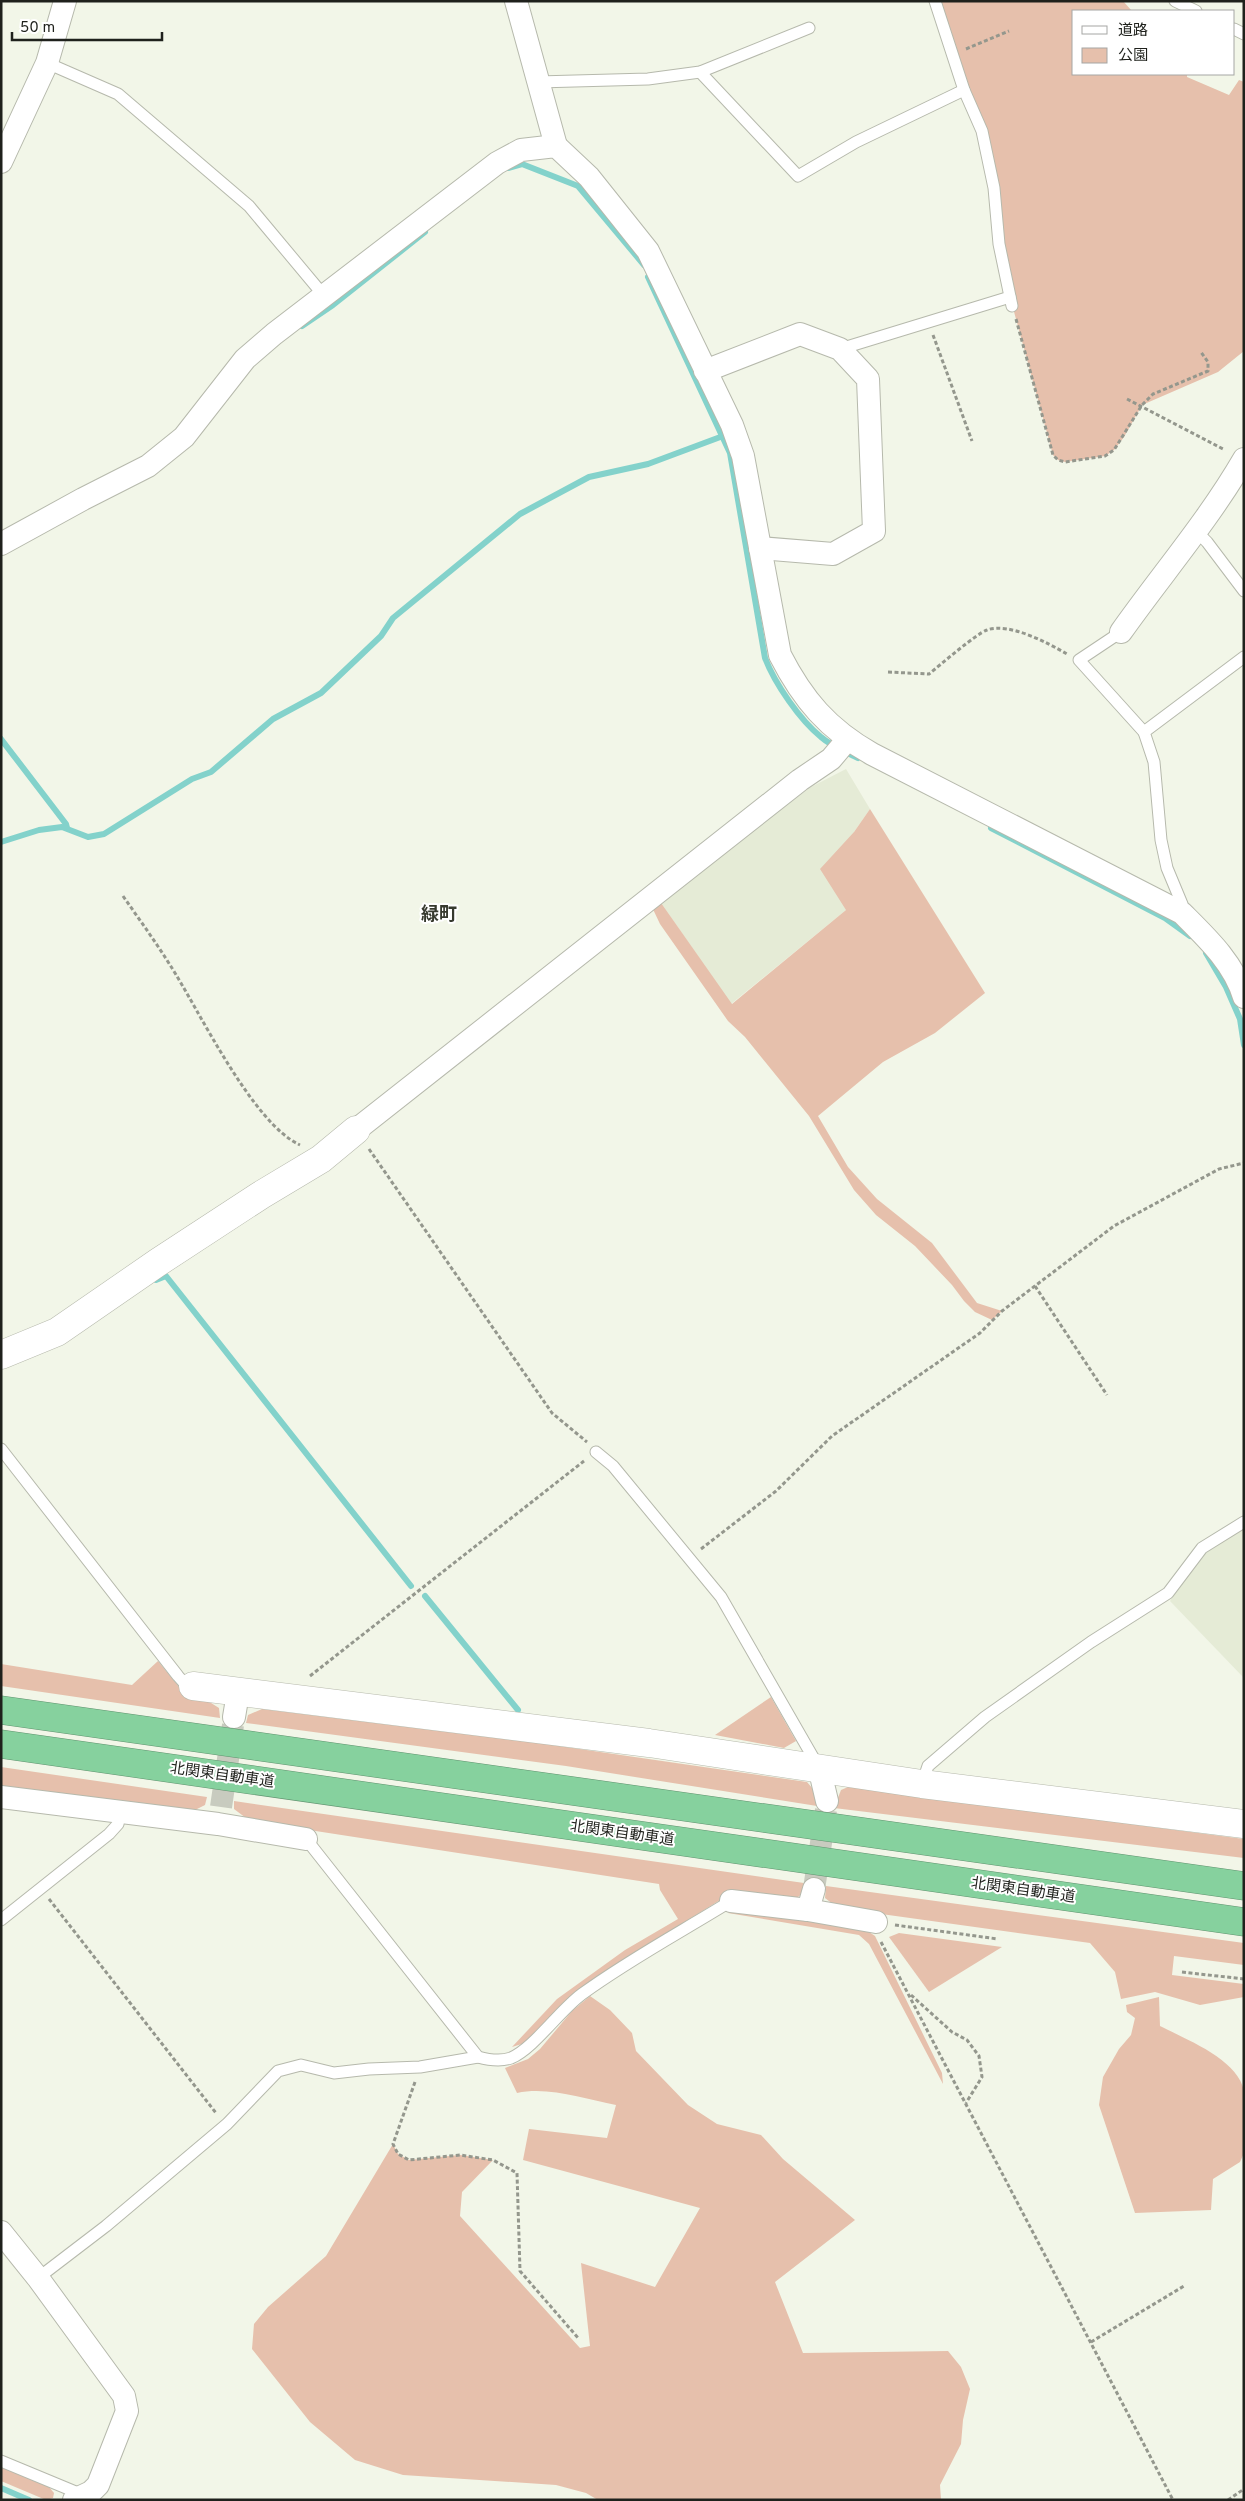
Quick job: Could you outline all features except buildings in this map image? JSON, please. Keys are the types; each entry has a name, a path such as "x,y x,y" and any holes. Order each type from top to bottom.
{"highway":[{"path":"1,1710 1244,1886"},
{"name":"北関東自動車道","path":"1,1744 1244,1922"}],"street":[{"path":"3,154 47,63 66,1"},
{"path":"516,1 556,146 589,177 648,251 732,425 743,456 780,655 791,677 815,709 832,728 847,740 1182,913 1213,943 1240,985 1244,997"},
{"path":"1,544 82,499 148,466 184,437 245,359 324,297 497,163 521,150 556,146"},
{"path":"705,371 800,334 840,349 868,380 874,531 833,554 760,548"},
{"path":"1122,632 1155,583 1197,532 1244,460"},
{"path":"1,1355 57,1332 157,1262 321,1159 800,780 831,759 847,740"},
{"path":"193,1686 236,1705 300,1700 640,1742 819,1767 922,1784 1244,1824"},
{"path":"819,1767 827,1801"},
{"path":"1,1797 121,1812 219,1815 306,1839"},
{"path":"731,1901 811,1900 876,1922"},
{"path":"1,2232 38,2278 124,2396 127,2411 98,2485 84,2498"}],"lane":[{"path":"840,349 928,321 1011,301 999,244 994,188 982,132 964,90 935,1"},
{"path":"1175,1 1194,10"},
{"path":"538,82 648,79 700,72 809,28"},
{"path":"47,63 118,94 249,206 324,297"},
{"path":"700,72 798,176 856,142 964,90"},
{"path":"1197,532 1207,542 1244,591"},
{"path":"1122,632 1079,660 1144,732 1154,762 1161,840 1167,868 1182,904 1182,913"},
{"path":"1144,732 1244,657"},
{"path":"1,1449 178,1676 185,1684 193,1686"},
{"path":"596,1452 613,1466 729,1610 819,1767"},
{"path":"922,1784 928,1766 985,1717 1091,1642 1168,1593 1202,1548 1244,1522"},
{"path":"1,1920 109,1834 118,1824 121,1812"},
{"path":"306,1839 478,2058"},
{"path":"38,2278 106,2226 224,2127 278,2071 289,2066 301,2064 334,2073 368,2069 420,2067 478,2058 495,2061 511,2058 527,2048 560,2012 582,1995 645,1951 731,1901"},
{"path":"1,2462 84,2498"}],"path":[{"path":"952,55 1009,31"},
{"path":"1011,301 1053,455 1058,460 1065,462 1105,456 1114,450 1142,405 1153,394 1208,371 1208,362 1201,352"},
{"path":"928,321 972,441"},
{"path":"1127,399 1142,405 1244,460"},
{"path":"888,672 929,674 987,630 1010,630 1047,642 1079,660"},
{"path":"123,896 170,965 222,1054 256,1104 293,1142 321,1159"},
{"path":"300,1700 307,1679 316,1670 596,1452 552,1413 356,1130"},
{"path":"689,1558 776,1491 832,1436 980,1333 992,1320 1114,1226 1133,1214 1219,1170 1244,1163"},
{"path":"1035,1286 1107,1395"},
{"path":"41,1888 222,2120 224,2127"},
{"path":"998,1939 876,1922 882,1944 1173,2500"},
{"path":"1182,1972 1244,1979"},
{"path":"908,1992 952,2032 967,2040 979,2056 982,2077 966,2103"},
{"path":"420,2067 393,2144 398,2154 409,2160 460,2155 493,2160 517,2173 520,2271 579,2340"},
{"path":"1091,2342 1184,2286"},
{"path":"1228,2500 1244,2489"}],"shaded area":[{"path":"846,769 870,809 854,832 846,910 731,1004 659,900 811,787"},
{"path":"1244,1529 1244,1678 1170,1601 1196,1562 1211,1549"}],"green space":[{"path":"935,1 1123,1 1131,10 1072,10 1072,75 1187,75 1187,77 1229,95 1239,80 1244,82 1244,351 1218,372 1142,405 1124,437 1114,450 1105,456 1065,462 1058,460 1053,455 1010,297 982,131"},
{"path":"870,809 985,993 935,1033 883,1062 818,1116 848,1167 877,1199 932,1243 977,1303 1002,1311 992,1320 975,1312 915,1246 876,1215 854,1190 809,1116 745,1037 728,1021 660,924 651,905 659,900 732,1004 846,910 820,869 854,832"},
{"path":"158,1661 184,1693 200,1696 219,1708 220,1718 1,1686 1,1664 132,1685"},
{"path":"771,1697 796,1741 784,1748 715,1735"},
{"path":"262,1709 545,1744 807,1782 819,1796 817,1806 566,1766 246,1723 248,1715"},
{"path":"1,1767 207,1797 205,1805 191,1812 1,1788"},
{"path":"848,1787 1244,1839 1244,1858 834,1808 841,1790"},
{"path":"234,1801 804,1883 803,1893 793,1901 725,1897 643,1948 563,2003 525,2043 512,2047 557,1999 625,1950 678,1919 660,1890 659,1884 250,1821 234,1809"},
{"path":"826,1886 1244,1943 1244,1965 1174,1956 1172,1975 1244,1984 1244,1997 1200,2005 1155,1992 1121,1999 1115,1972 1090,1943 838,1908 825,1898"},
{"path":"734,1908 863,1928 875,1936 942,2073 943,2084 869,1944 859,1935 728,1913"},
{"path":"899,1933 1002,1947 929,1992 889,1937"},
{"path":"590,1996 610,2010 632,2033 636,2051 688,2105 717,2124 761,2135 783,2159 855,2220 775,2282 803,2353 948,2351 961,2367 970,2389 963,2420 961,2444 940,2485 941,2500 598,2500 586,2493 556,2485 403,2475 355,2460 310,2422 252,2349 254,2324 268,2307 326,2256 393,2144 398,2154 409,2160 460,2155 493,2160 462,2192 460,2216 580,2348 590,2346 581,2263 655,2287 700,2208 523,2160 529,2129 607,2138 616,2105 554,2092 529,2091 517,2093 505,2068 528,2059 540,2049 572,2011"},
{"path":"1159,1997 1160,2026 1209,2051 1221,2060 1232,2069 1240,2080 1244,2091 1244,2153 1240,2162 1213,2179 1211,2210 1135,2213 1099,2105 1103,2077 1119,2049 1131,2035 1135,2018 1127,2012 1126,2005"},
{"path":"1,2467 49,2487 54,2493 53,2498 46,2500 1,2481"}],"waterway":[{"path":"508,168 522,164 578,186 644,265"},
{"path":"302,326 333,305 425,232"},
{"path":"648,277 730,453 765,658 769,668 789,701 813,730 829,743 858,758"},
{"path":"1,842 39,830 62,827 88,837 104,834 192,779 211,772 273,719 321,693 381,636 393,618 520,514 589,477 648,464 723,436"},
{"path":"1,739 66,824 67,828"},
{"path":"991,828 1165,918 1190,936"},
{"path":"1206,953 1226,987 1240,1019 1244,1045"},
{"path":"156,1280 166,1276 411,1586"},
{"path":"425,1596 518,1710"},
{"path":"1,2488 29,2500"}],"tunnel":[{"path":"221,1807 233,1725"},
{"path":"814,1889 826,1810"}],"district":[{"name":"緑町","path":"439,915"}]}
